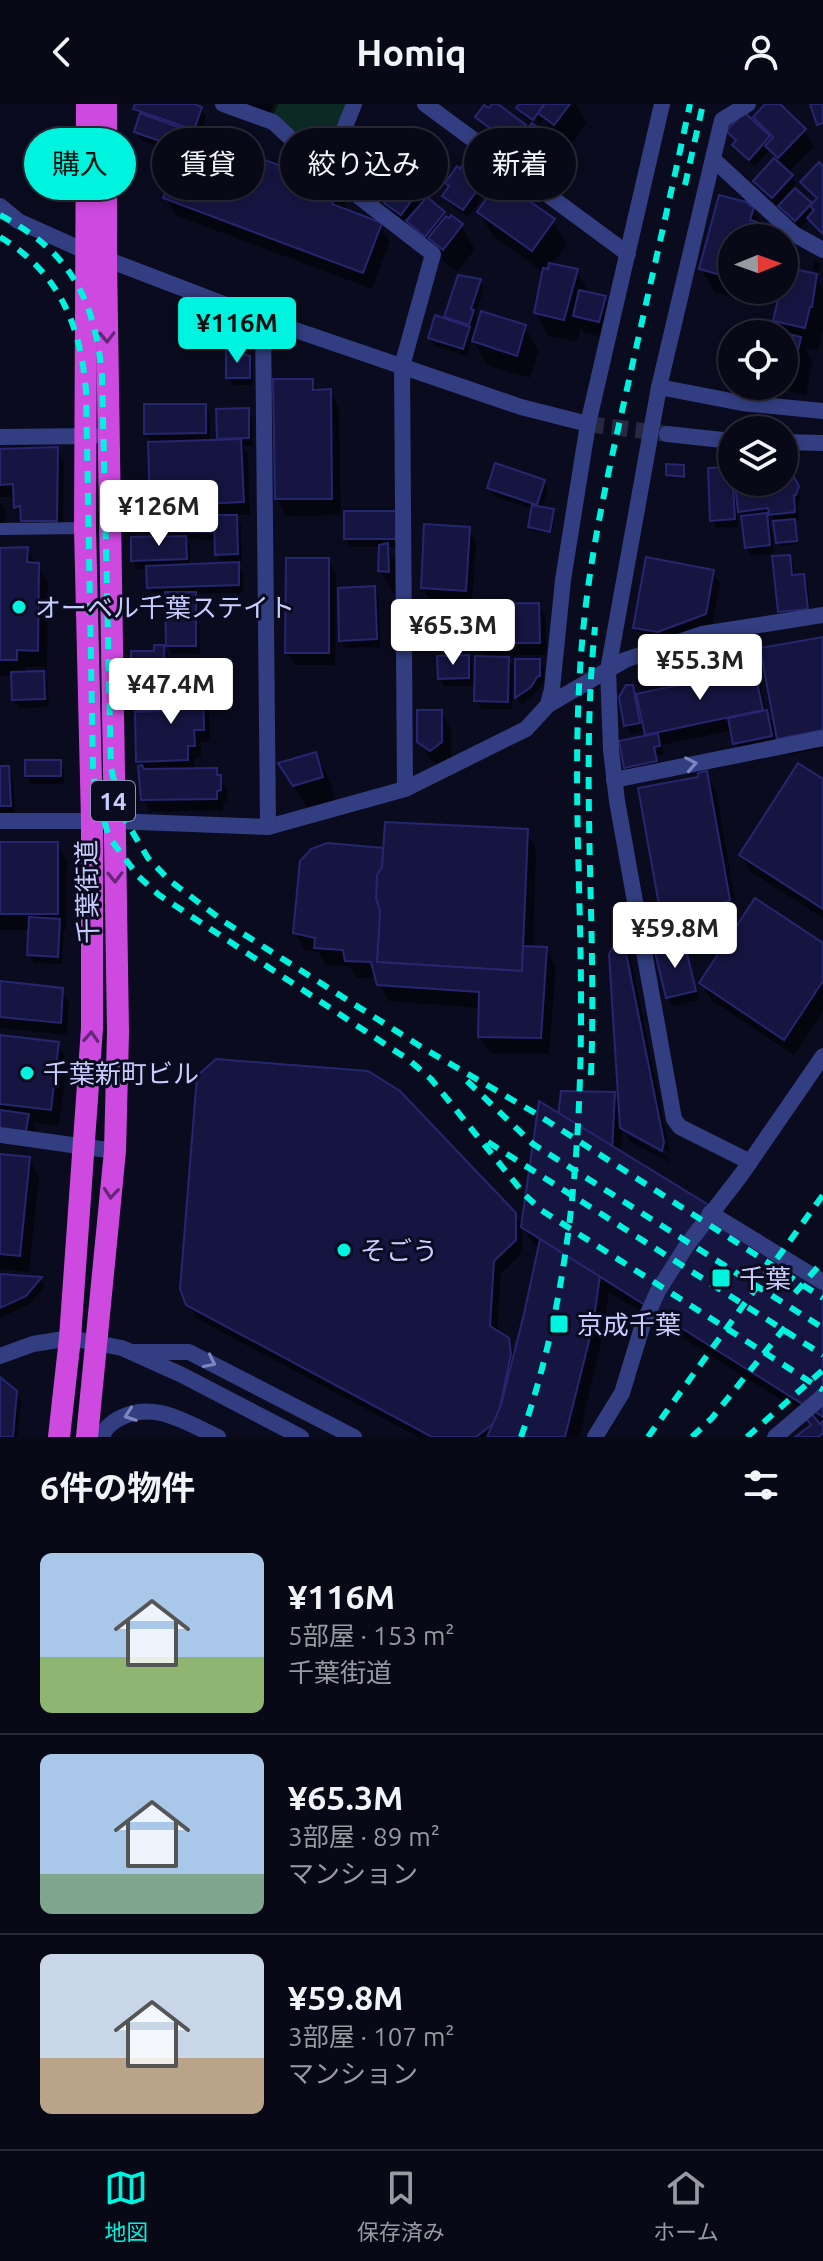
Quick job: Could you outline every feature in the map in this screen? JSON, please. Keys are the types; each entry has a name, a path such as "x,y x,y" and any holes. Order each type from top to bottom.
{"highway":[{"name":"千葉街道","path":"59,1437 85,1145 103,821 109,435 87,104"},
{"name":"千葉街道","path":"87,1437 115,1151 118,1032 85,528 86,437 106,104"}],"street":[{"path":"223,104 273,122 280,128"},
{"path":"344,128 354,104"},
{"path":"425,104 628,254"},
{"path":"548,705 563,580 588,424 662,104"},
{"path":"748,104 722,120 659,387 608,670 614,780 674,1119 680,1127 750,1162"},
{"path":"713,159 794,234 823,250"},
{"path":"363,200 433,254 402,366 405,789"},
{"path":"0,206 18,221 96,255 263,319 521,407 588,424"},
{"path":"0,221 18,221"},
{"path":"0,229 18,221"},
{"path":"263,319 268,827"},
{"path":"659,387 742,403 823,411"},
{"path":"667,434 718,439"},
{"path":"0,437 109,435"},
{"path":"798,442 823,443"},
{"path":"0,821 268,827 405,789 526,729 548,705 625,660 702,634 823,615"},
{"path":"614,780 823,738"},
{"path":"595,1437 622,1393 643,1324 658,1291 823,1056"},
{"path":"0,1135 115,1151"},
{"path":"710,1213 823,1282"},
{"path":"0,1356 33,1344 70,1338 97,1342 134,1352 301,1437"},
{"path":"134,1352 189,1352 354,1437"},
{"path":"775,1437 823,1396"},
{"path":"102,1437 108,1426 122,1417 141,1410 155,1410 218,1437"}],"lane":[{"path":"0,529 85,528"}],"green space":[{"path":"274,104 346,104 336,128 289,128 271,112"}],"building":[{"path":"135,104 194,104 202,107 195,128 133,109"},
{"path":"492,104 498,104 526,125 524,128 490,128 475,117 484,105 489,108"},
{"path":"519,104 544,104 533,120 516,108"},
{"path":"545,104 570,104 554,125 538,113"},
{"path":"765,104 780,104 806,129 778,158 765,146 773,137 753,117"},
{"path":"810,104 823,104 823,123 817,125"},
{"path":"744,112 770,136 749,160 732,145 736,140 726,131"},
{"path":"140,113 181,128 152,128 152,138 136,133"},
{"path":"774,158 793,175 772,198 753,181"},
{"path":"264,160 280,166 280,200 333,200 332,204 382,223 363,273 168,200 264,200"},
{"path":"464,162 464,200 470,200 463,210 448,200 448,179 457,166 460,169"},
{"path":"819,162 823,166 823,234 807,218 814,210 810,206 817,198 800,182"},
{"path":"795,188 812,203 795,221 778,206"},
{"path":"719,195 750,203 754,207 750,220 756,224 718,224 718,274 699,269"},
{"path":"386,200 412,200 401,215 384,203"},
{"path":"424,200 431,200 445,212 425,237 406,221"},
{"path":"485,200 528,200 555,219 532,251 477,212"},
{"path":"451,215 463,224 443,250 428,238 446,216 449,218"},
{"path":"549,263 578,269 564,320 534,313 543,268 548,269"},
{"path":"798,270 817,274 805,328 798,326 798,320 773,320 777,304 798,304"},
{"path":"458,275 481,279 469,325 444,317"},
{"path":"579,290 606,296 599,322 573,316"},
{"path":"481,311 526,325 517,356 472,341"},
{"path":"435,315 470,327 463,349 428,338"},
{"path":"226,347 250,356 250,378 226,378"},
{"path":"273,379 313,379 313,390 331,389 332,499 275,499"},
{"path":"144,404 206,404 206,433 144,434"},
{"path":"249,408 249,438 217,439 216,409"},
{"path":"241,439 244,502 150,506 148,442"},
{"path":"58,447 57,521 21,521 20,506 14,508 13,484 0,485 0,449"},
{"path":"495,463 545,480 537,505 487,488"},
{"path":"666,464 684,465 684,477 666,475"},
{"path":"708,468 718,468 718,496 734,496 735,519 710,521"},
{"path":"736,496 794,496 795,512 769,515 768,508 738,512"},
{"path":"532,505 554,509 550,532 528,527"},
{"path":"142,509 211,511 211,532 141,531"},
{"path":"344,511 396,511 396,539 344,539"},
{"path":"767,513 770,545 745,548 741,516"},
{"path":"214,515 237,515 238,554 215,555"},
{"path":"795,519 797,541 776,543 773,521"},
{"path":"424,524 470,527 466,591 421,588"},
{"path":"186,536 187,559 131,561 131,537"},
{"path":"388,543 389,572 378,571 379,545"},
{"name":"オーベル千葉ステイト","path":"28,547 27,562 39,563 38,651 17,650 17,660 0,660 0,548"},
{"path":"790,555 792,575 804,574 808,609 778,612 772,556"},
{"path":"646,557 714,570 706,614 658,632 633,628"},
{"path":"286,558 329,558 329,653 285,653"},
{"path":"239,562 239,585 147,588 146,566"},
{"path":"375,586 377,639 339,641 338,588"},
{"path":"165,592 196,592 196,646 166,646"},
{"path":"539,603 540,643 476,643 475,604"},
{"path":"823,637 823,730 777,739 760,648"},
{"path":"154,645 164,645 165,677 131,677 131,651 154,651"},
{"path":"469,655 469,678 438,679 437,656"},
{"path":"475,656 509,657 508,702 474,701"},
{"path":"515,659 540,659 540,676 515,698"},
{"path":"754,669 763,710 645,735 636,694"},
{"path":"44,671 45,699 12,700 11,672"},
{"path":"135,681 161,681 161,710 135,710"},
{"path":"203,684 204,730 194,730 195,746 188,746 188,760 136,762 135,712 164,711 167,707 166,685"},
{"path":"626,685 633,685 640,723 624,726 619,697"},
{"path":"417,710 442,710 442,742 430,751 417,742"},
{"path":"767,710 772,736 733,744 728,718"},
{"path":"658,733 660,746 654,747 657,761 624,768 619,741"},
{"path":"316,752 323,777 293,786 278,763"},
{"path":"25,760 61,760 61,776 25,776"},
{"path":"798,763 823,779 823,909 739,855"},
{"path":"142,765 144,769 217,768 217,775 221,775 221,790 217,791 217,799 141,800 138,766"},
{"path":"0,766 9,766 11,806 0,806"},
{"path":"707,771 730,900 719,905 721,918 691,923 689,911 661,916 638,788 698,777 698,773"},
{"path":"385,822 528,829 522,971 377,962 380,911 376,898 377,875 382,867"},
{"path":"0,842 58,842 58,914 0,914"},
{"path":"327,843 383,848 382,867 377,875 376,898 380,911 377,962 522,971 523,946 547,947 541,1038 478,1037 479,992 377,985 371,962 345,961 343,950 314,948 315,938 293,933 300,861 311,849"},
{"path":"755,898 823,943 823,981 784,1040 699,983"},
{"path":"29,917 60,919 58,957 27,955"},
{"path":"684,941 696,991 666,998 654,948"},
{"path":"624,943 664,1142 662,1151 620,1128 609,954 613,947"},
{"path":"0,981 63,988 61,1023 0,1017"},
{"name":"千葉新町ビル","path":"0,1035 59,1042 51,1110 0,1104"},
{"name":"そごう","path":"216,1059 368,1071 400,1091 516,1213 516,1240 494,1261 490,1326 509,1338 511,1354 497,1421 476,1437 432,1437 186,1305 180,1289 197,1076"},
{"path":"561,1091 615,1092 609,1214 593,1325 565,1437 487,1437 501,1405 548,1202"},
{"path":"539,1101 823,1275 823,1417 521,1227"},
{"path":"0,1110 29,1114 25,1136 0,1133"},
{"path":"0,1154 30,1157 20,1256 0,1254"},
{"path":"0,1274 42,1277 26,1296 0,1308"},
{"path":"0,1377 17,1391 13,1437 0,1437"},
{"path":"811,1413 820,1424 823,1421 823,1433 819,1437 795,1437 811,1425 805,1417"}],"tunnel":[{"path":"588,424 667,434"}],"railway":[{"path":"521,1437 550,1336 574,1180 581,1023 577,738 585,611 606,484 690,104"},
{"path":"685,185 703,104"},
{"path":"0,215 24,229 61,261 85,300 93,322 102,374 111,768 123,816 148,858 169,880 223,921 423,1048 535,1113 823,1298"},
{"path":"0,237 20,251 52,284 72,322 83,366 86,390 93,768 95,789 109,837 138,876 159,895 409,1060 431,1079 525,1195 541,1210 823,1390"},
{"path":"591,1075 589,739 595,627"},
{"path":"467,1081 533,1144 823,1328"},
{"path":"488,1142 823,1355"},
{"path":"648,1437 823,1195"},
{"path":"795,1293 823,1261"},
{"path":"692,1437 712,1418 790,1321"},
{"path":"747,1437 823,1370"}],"place":[{"name":"オーベル千葉ステイト","path":"19,607"},
{"name":"千葉新町ビル","path":"27,1073"},
{"name":"そごう","path":"344,1250"},
{"name":"千葉","path":"721,1278"},
{"name":"京成千葉","path":"559,1324"}]}
